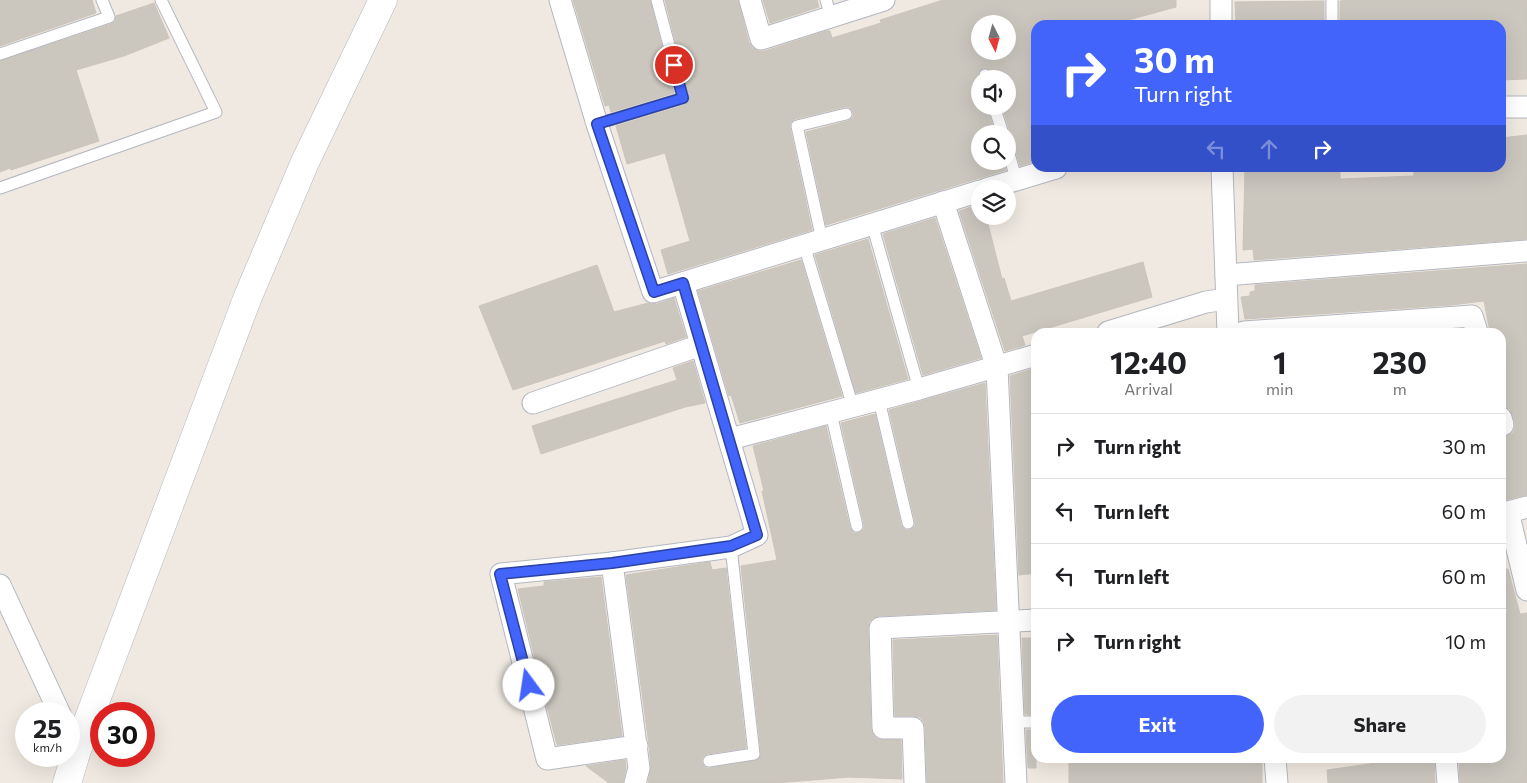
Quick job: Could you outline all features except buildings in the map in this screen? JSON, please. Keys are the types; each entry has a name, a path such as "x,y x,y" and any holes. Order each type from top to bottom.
{"street":[{"path":"80,742 247,300 305,162 383,0"},
{"path":"560,0 597,124 654,292 971,194"},
{"path":"750,0 762,39 828,8 884,0"},
{"path":"1221,0 1221,20"},
{"path":"1506,107 1527,107"},
{"path":"1013,180 1041,172"},
{"path":"1222,172 1228,328"},
{"path":"943,202 997,368 1016,783"},
{"path":"1226,275 1527,251"},
{"path":"637,746 548,759 500,574 612,563 731,546 757,535 683,283"},
{"path":"1121,328 1206,302 1226,299"},
{"path":"1301,328 1472,316 1476,328"},
{"path":"534,403 701,345"},
{"path":"730,439 919,390 1031,357"},
{"path":"1512,511 1527,590"},
{"path":"612,563 637,746 639,768 635,783"},
{"path":"3,598 54,702"},
{"path":"914,783 913,728 883,728 880,628 1031,620"},
{"path":"1275,763 1277,783"},
{"path":"1446,763 1448,783"}],"lane":[{"path":"0,54 108,17 102,0"},
{"path":"0,188 216,112 161,0"},
{"path":"597,124 683,98 657,0"},
{"path":"1332,0 1332,20"},
{"path":"846,114 797,126 813,242 853,407"},
{"path":"1014,170 1016,179"},
{"path":"872,224 919,390"},
{"path":"879,400 908,523"},
{"path":"830,413 857,526"},
{"path":"709,761 754,754 731,546"},
{"path":"1014,722 1031,722"}],"route":[{"path":"529,685 500,574 612,563 731,546 757,535 683,283 654,292 597,124 683,98 674,65"}]}
